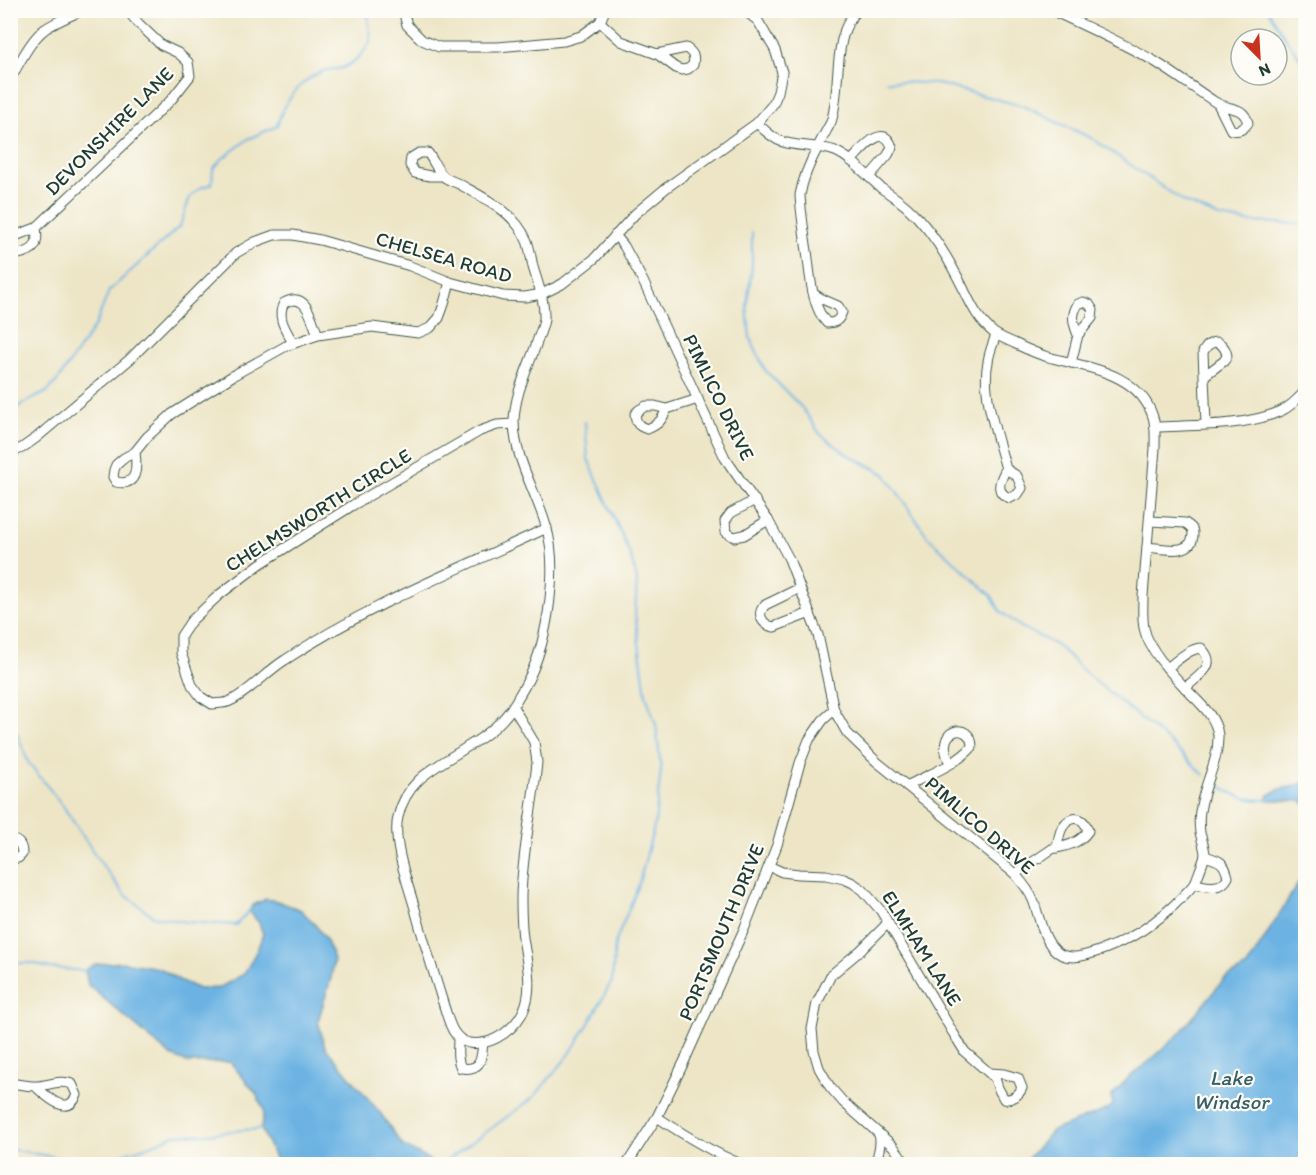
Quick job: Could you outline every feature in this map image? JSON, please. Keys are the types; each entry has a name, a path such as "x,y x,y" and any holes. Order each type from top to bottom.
{"street":[{"path":"10,79 43,31 58,21 83,10"},
{"name":"DEVONSHIRE LANE","path":"36,228 171,100 190,76 188,62 178,53 161,45 127,10"},
{"path":"403,10 407,25 422,40 439,47 498,46 564,41 581,36 600,22 605,10"},
{"name":"CHELSEA ROAD","path":"10,453 36,438 129,360 236,253 255,242 274,235 293,235 320,240 410,266 450,282 503,296 525,297 542,294 562,284 594,259 635,214 666,188 757,123 773,104 782,72 775,50 758,21 744,10"},
{"path":"814,294 800,195 802,182 831,121 837,90 842,39 852,15 858,10"},
{"path":"1051,10 1153,61 1218,104"},
{"path":"600,22 621,41 657,54"},
{"name":"PIMLICO DRIVE","path":"615,236 624,246 643,280 725,458 768,520 789,559 818,635 834,710 848,733 877,762 1015,874 1033,899 1039,921 1053,948 1061,954 1080,957 1111,948 1138,934 1173,907 1195,884 1205,856 1200,830 1200,807 1217,752 1218,734 1207,710 1167,668 1145,631 1142,613 1155,448 1155,427 1148,406 1131,386 1100,370 1034,353 996,335 973,309 943,252 921,220 905,205 836,152 780,141 757,123"},
{"path":"851,162 871,140 878,136 890,140 892,147 888,155 869,177"},
{"path":"443,176 498,206 515,221 527,240 537,284 542,294 544,321 516,402 514,424 524,468 547,528 552,566 549,600 539,652 530,677 513,707 483,737 428,771 414,784 403,801 397,820 398,842 404,870 450,1024 458,1039 457,1058 461,1068 478,1065 481,1060 483,1043"},
{"path":"135,452 147,436 172,414 234,375 292,343 318,335 372,327 418,333 430,328 439,318 450,282"},
{"path":"292,343 280,318 284,303 289,300 299,300 304,304 318,335"},
{"path":"996,335 990,351 986,375 992,417 1006,469"},
{"path":"1071,363 1078,335"},
{"path":"1204,376 1206,424"},
{"path":"1155,427 1235,423 1282,411 1298,399 1305,390"},
{"path":"667,409 698,399"},
{"name":"CHELMSWORTH CIRCLE","path":"514,424 496,425 480,431 302,537 260,564 219,595 191,621 181,636 181,653 192,685 201,697 212,704 229,702 283,661 339,627 402,594 547,528"},
{"path":"755,500 731,513 725,521 726,532 734,537 744,535 768,520"},
{"path":"1147,547 1181,550 1192,544 1193,537 1193,530 1185,523 1150,521"},
{"path":"800,588 765,604 760,614 762,620 768,626 774,627 810,613"},
{"path":"1167,668 1191,650 1201,648 1206,652 1209,657 1207,668 1185,688"},
{"path":"458,1039 471,1043 483,1043 496,1039 506,1033 524,1010 527,1001 529,972 522,925 521,894 537,762 534,742 513,707"},
{"name":"PORTSMOUTH DRIVE","path":"627,1164 657,1117 746,927 777,845 800,763 809,740 823,720 834,710"},
{"path":"908,786 950,763"},
{"path":"10,839 21,844 22,854 10,860"},
{"path":"1015,874 1057,848"},
{"path":"1195,884 1218,886 1226,882 1228,877 1225,865 1221,861 1205,856"},
{"name":"ELMHAM LANE","path":"769,866 782,872 826,875 844,879 863,890 881,910 965,1052 990,1073"},
{"path":"888,923 831,975 817,1003 812,1029 814,1051 819,1068 830,1087 843,1102 887,1140 898,1153 901,1164"},
{"path":"10,1083 35,1086"},
{"path":"657,1117 698,1144 741,1164"},
{"path":"878,1164 881,1140 879,1135"}],"water":[{"path":"1305,780 1305,804 1301,801 1268,800 1268,796 1277,790 1299,785"},
{"name":"Lake Windsor","path":"1305,872 1306,1149 1293,1164 1023,1164 1052,1131 1106,1110 1113,1104 1111,1097 1129,1077 1180,1033 1224,979 1247,967"},
{"path":"266,899 301,910 327,941 334,959 331,978 318,1021 325,1047 381,1114 403,1146 428,1159 432,1164 278,1164 261,1129 264,1110 255,1092 230,1062 188,1063 171,1056 88,985 85,970 96,964 123,962 159,968 199,989 219,988 244,974 257,950 263,934 259,923 249,911 253,905"}],"waterway":[{"path":"10,414 22,404 47,392 58,380 96,324 109,291 180,226 190,197 200,188 212,184 213,169 222,159 248,139 277,126 288,101 307,80 326,70 345,67 362,53 371,40 368,20 371,10"},
{"path":"1268,10 1306,66"},
{"path":"887,81 938,84 1023,106 1093,139 1184,202 1219,217 1249,222 1306,224"},
{"path":"752,232 752,266 747,305 750,338 765,370 803,409 820,434 847,454 885,474 928,537 991,595 1001,612 1021,627 1058,646 1090,677 1167,740 1204,775"},
{"path":"442,1164 533,1098 569,1055 589,1023 612,981 615,943 638,887 655,823 661,769 656,725 646,695 635,614 637,579 630,554 588,459 585,422"},
{"path":"10,715 28,762 63,806 124,894 153,916 186,922 236,925 250,912"},
{"path":"1214,782 1240,796 1269,800"},
{"path":"10,963 32,963 49,968 87,971"},
{"path":"10,1149 76,1161 114,1157 175,1135 263,1129"}]}
